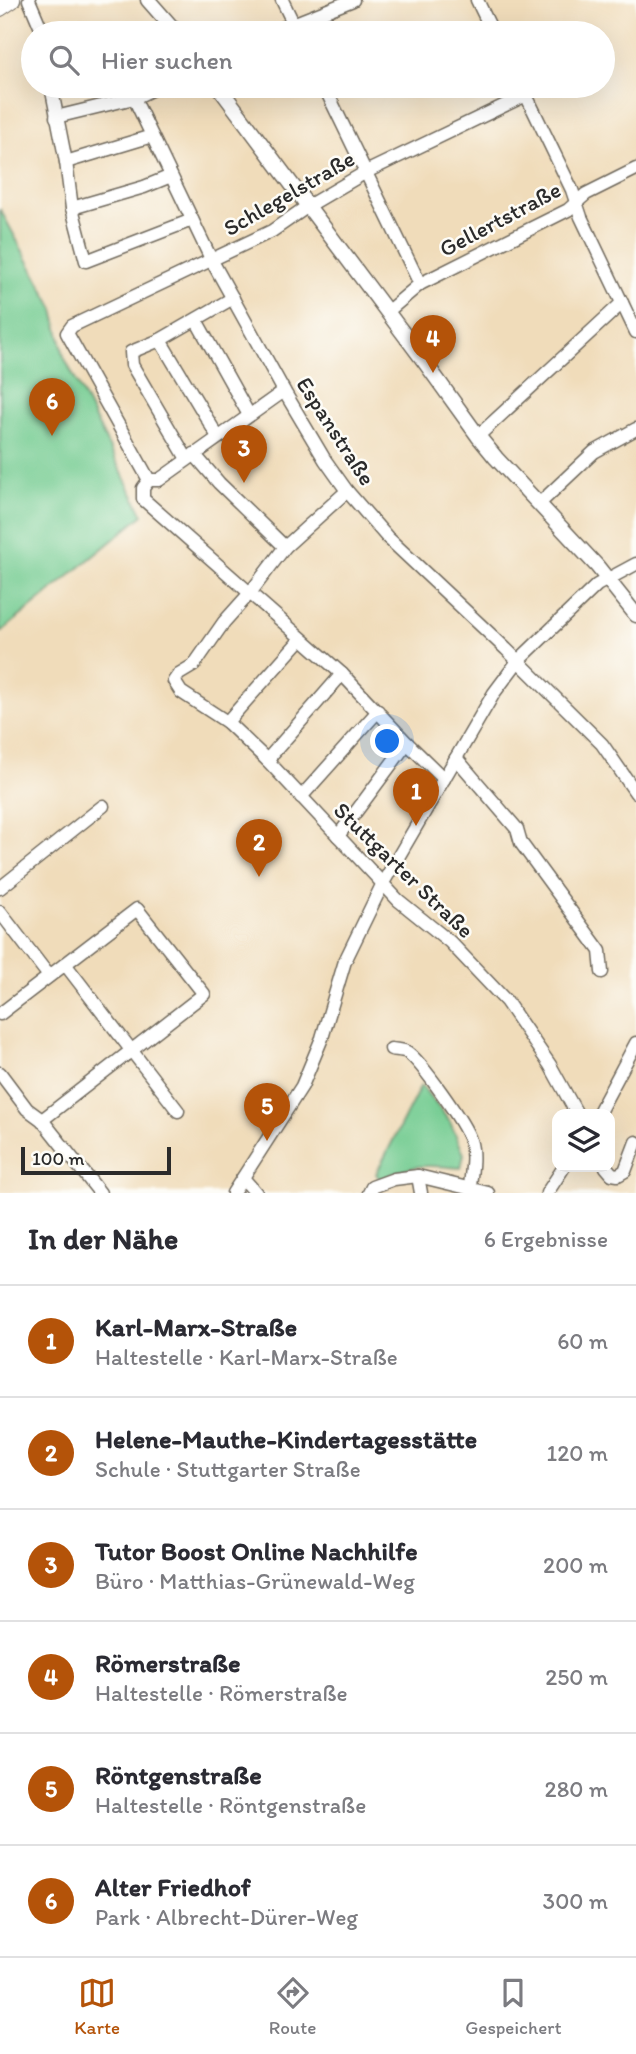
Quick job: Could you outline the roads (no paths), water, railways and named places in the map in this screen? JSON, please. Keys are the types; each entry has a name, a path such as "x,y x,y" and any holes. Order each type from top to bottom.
{"main road":[{"path":"0,8 12,0"}],"street":[{"path":"29,0 38,21"},
{"path":"148,0 166,21"},
{"path":"282,0 292,21"},
{"path":"310,21 353,0"},
{"path":"477,0 487,21"},
{"path":"53,98 72,208 86,261 192,220"},
{"path":"56,117 134,98"},
{"name":"Espanstraße","path":"134,98 212,261 284,391 347,491 387,537 602,744 636,793"},
{"path":"227,98 478,436 540,503 636,615"},
{"path":"330,98 420,284"},
{"name":"Schlegelstraße","path":"149,480 67,332 72,326 272,231 366,172 509,98"},
{"path":"526,98 572,190 575,204 636,332"},
{"path":"66,162 152,136"},
{"name":"Gellertstraße","path":"387,312 420,284 568,210 586,194 636,169"},
{"path":"72,208 144,187 171,176"},
{"path":"233,298 160,340 131,352 132,365 190,456 285,547"},
{"path":"478,436 622,303"},
{"path":"196,320 249,415"},
{"path":"160,340 218,437"},
{"path":"284,391 159,480 149,480 143,488 143,499 342,674 444,779"},
{"path":"540,503 594,452 636,429"},
{"path":"250,593 285,547 347,491"},
{"path":"233,1193 302,1086 322,1038 345,961 383,883 494,693 518,661 587,594 607,579 636,564"},
{"name":"Stuttgarter Straße","path":"250,593 224,622 194,665 178,674 174,681 181,692 227,722 267,760 398,900 450,942 506,1001 551,1065 574,1109"},
{"path":"227,722 301,639"},
{"path":"267,760 342,674"},
{"path":"301,797 378,711"},
{"path":"338,836 407,743"},
{"path":"456,758 517,830 521,843 600,951 603,972"},
{"path":"0,888 103,806"},
{"path":"0,1014 137,909 204,994 42,1120"},
{"path":"0,912 49,976"},
{"path":"65,964 177,1111"},
{"path":"601,1109 636,1044"},
{"path":"391,1049 406,1052 423,1070 465,1130 473,1154 470,1188"},
{"path":"0,1073 27,1109 42,1120 100,1193"},
{"path":"610,1172 618,1175 625,1171 636,1142"},
{"path":"547,1193 561,1172"},
{"path":"418,1176 421,1193"},
{"path":"369,1193 372,1187 394,1179 418,1176 488,1193"},
{"path":"243,1178 256,1193"}],"place":[{"name":"Römerstraße","path":"433,373"},
{"name":"Alter Friedhof","path":"52,436"},
{"name":"Tutor Boost Online Nachhilfe","path":"244,483"},
{"name":"Karl-Marx-Straße","path":"416,826"},
{"name":"Helene-Mauthe-Kindertagesstätte","path":"259,877"},
{"name":"Röntgenstraße","path":"267,1141"}]}
